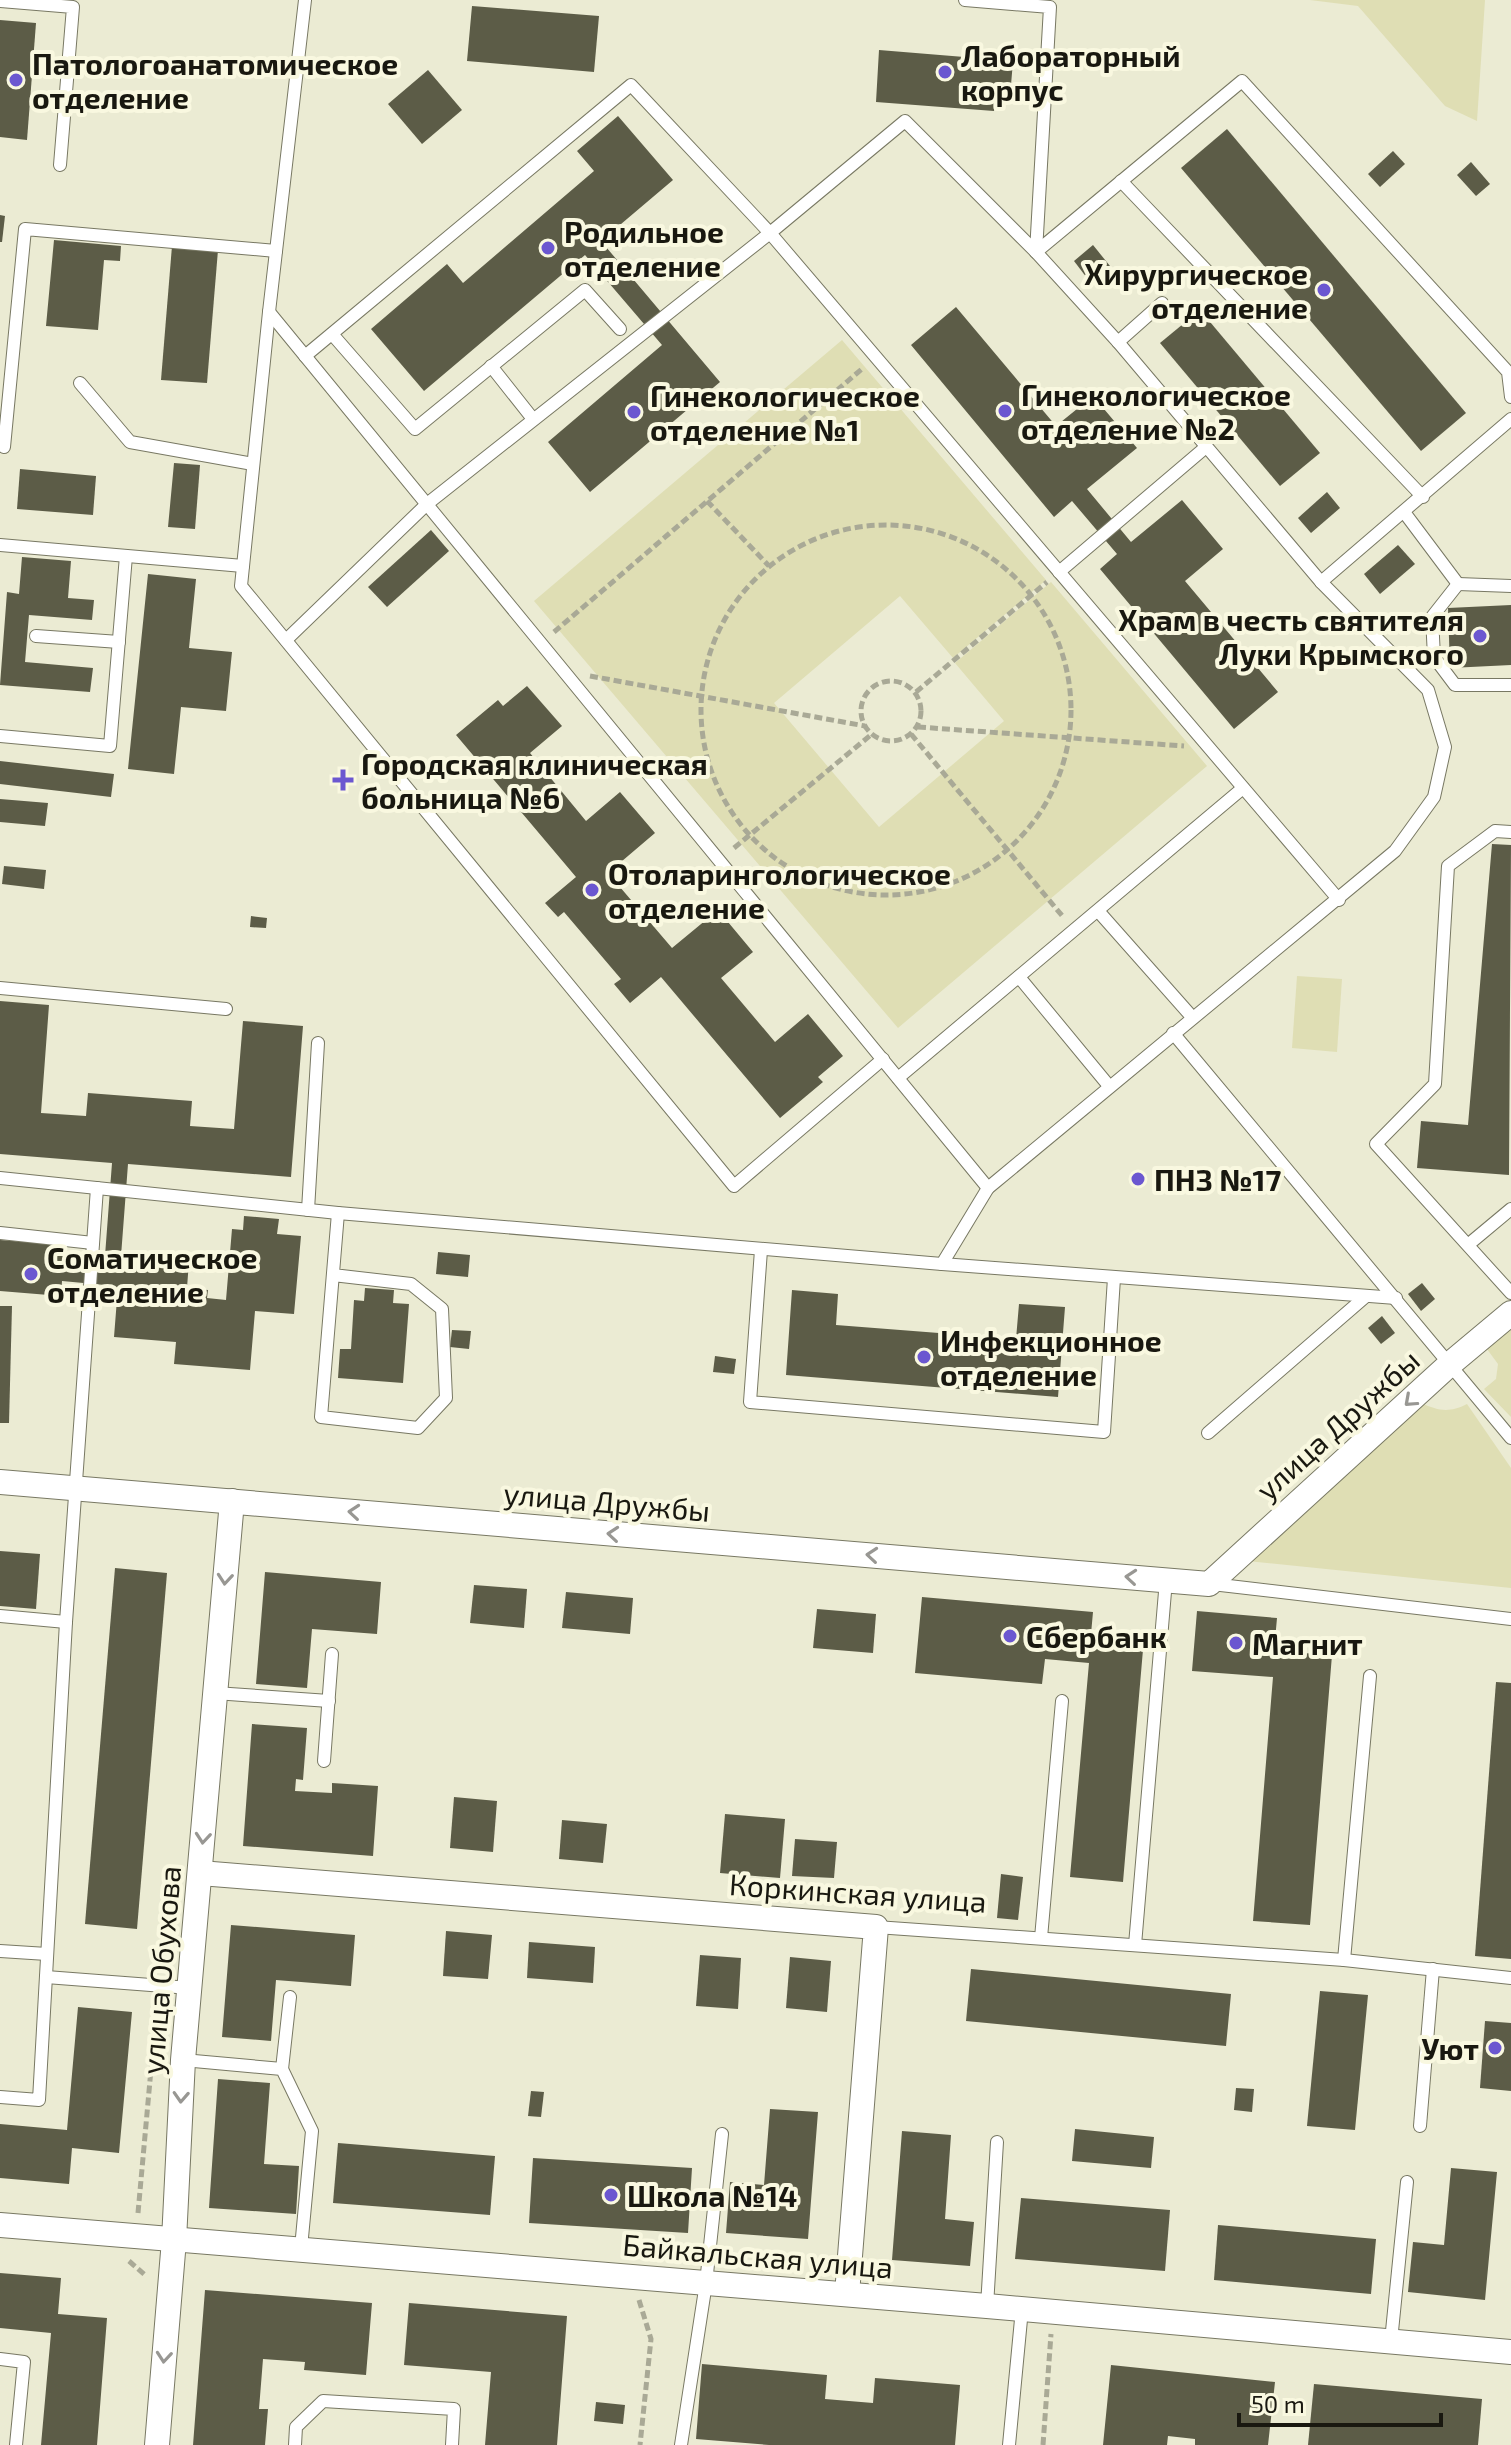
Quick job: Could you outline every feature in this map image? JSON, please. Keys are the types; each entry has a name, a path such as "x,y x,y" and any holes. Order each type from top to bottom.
{"street":[{"name":"улица Дружбы","path":"0,1482 1209,1584 1450,1364 1511,1313"},
{"name":"улица Обухова","path":"157,2445 174,2240 183,2060 232,1501"},
{"name":"Коркинская улица","path":"200,1873 876,1927"},
{"path":"847,2294 876,1927"},
{"name":"Байкальская улица","path":"0,2225 1511,2352"}],"lane":[{"path":"305,0 241,586 734,1186 883,1059"},
{"path":"965,0 1050,7 1036,252"},
{"path":"0,1 73,7 60,165"},
{"path":"1036,252 1242,81 1508,372 1511,397"},
{"path":"305,356 631,85 770,233 1339,900"},
{"path":"286,640 427,504 770,233 905,121 1036,252 1118,342 1321,582 1428,690 1445,747 1434,797 1395,851 988,1188 942,1264"},
{"path":"1121,181 1423,497"},
{"path":"4,447 25,229 276,251"},
{"path":"332,334 415,429 585,290 620,329"},
{"path":"1118,342 1162,303"},
{"path":"269,312 988,1188"},
{"path":"491,366 533,419"},
{"path":"80,383 130,442 253,464"},
{"path":"1321,582 1511,419"},
{"path":"1059,572 1206,447"},
{"path":"1404,512 1458,584"},
{"path":"0,545 243,566"},
{"path":"0,736 110,746 126,556"},
{"path":"1458,584 1511,586"},
{"path":"1458,584 1432,617 1434,657 1455,685 1511,685"},
{"path":"36,636 119,642"},
{"path":"898,1078 1243,788"},
{"path":"1511,832 1495,831 1448,866 1435,1084 1376,1144 1511,1293"},
{"path":"1099,912 1192,1017"},
{"path":"1019,977 1109,1086"},
{"path":"0,988 226,1009"},
{"path":"1173,1033 1511,1438"},
{"path":"308,1210 318,1043"},
{"path":"0,1178 338,1213 761,1250 1396,1298"},
{"path":"0,2097 39,2100 74,1488 97,1188"},
{"path":"1469,1244 1511,1209"},
{"path":"333,1275 411,1284 442,1309 446,1398 418,1428 321,1417 338,1213"},
{"path":"0,1233 93,1243"},
{"path":"761,1250 750,1402 1104,1432 1114,1278"},
{"path":"1208,1433 1365,1297"},
{"path":"1135,1945 1166,1580"},
{"name":"улица Дружбы","path":"1209,1584 1511,1619"},
{"path":"0,1616 66,1622"},
{"path":"324,1761 332,1654"},
{"path":"1344,1960 1370,1676"},
{"path":"215,1693 329,1701"},
{"path":"1041,1938 1062,1701"},
{"name":"Коркинская улица","path":"876,1927 1344,1960 1511,1978"},
{"path":"0,1951 47,1954"},
{"path":"1420,2126 1433,1969"},
{"path":"46,1977 190,1988"},
{"path":"290,1997 282,2069 312,2131 301,2248"},
{"path":"183,2060 282,2069"},
{"path":"681,2445 706,2283 722,2134"},
{"path":"987,2306 997,2142"},
{"path":"1391,2341 1407,2182"},
{"path":"1009,2445 1022,2309"},
{"path":"0,2359 24,2362 16,2445"},
{"path":"295,2445 296,2427 323,2401 454,2409 452,2445"}],"path":[{"path":"541,643 876,357"},
{"path":"707,501 769,566"},
{"path":"897,525 942,533 963,542 1002,565 1031,595 1052,627 1064,659 1071,704 1069,738 1052,792 1027,830 1008,850 953,883 909,894 863,894 819,883 798,873 779,861 731,813 711,772 701,727 701,696 707,660 725,618 752,581 769,566 798,547 829,534 851,528 897,525"},
{"path":"916,692 1059,572"},
{"path":"564,671 865,726"},
{"path":"895,680 916,692 922,706 918,727 911,734 891,741 872,734 865,726 861,707 869,690 877,684 895,680"},
{"path":"918,727 1210,748"},
{"path":"720,860 872,734"},
{"path":"911,734 1075,931"},
{"path":"131,2261 158,1986"},
{"path":"116,2260 131,2261 147,2276 171,2277"},
{"path":"632,2276 651,2339 640,2445"},
{"path":"1043,2445 1051,2331"}],"green space":[{"path":"1310,0 1485,0 1477,121 1445,106 1358,6"},
{"path":"842,340 1046,580 953,658 900,596 774,703 879,827 1004,721 955,663 1051,582 1207,766 898,1028 534,601"},
{"path":"1297,976 1342,979 1337,1052 1292,1048"},
{"path":"1511,1323 1511,1417 1484,1389 1496,1379 1498,1364 1484,1345"},
{"path":"1421,1403 1444,1410 1467,1404 1511,1468 1511,1588 1247,1561"}],"building":[{"path":"472,6 599,16 594,72 467,61"},
{"name":"Патологоанатомическое отделение","path":"0,20 36,23 27,140 0,137"},
{"name":"Лабораторный корпус","path":"879,50 1013,61 1011,85 996,84 994,111 876,102"},
{"path":"428,70 462,110 422,144 388,104"},
{"name":"Родильное отделение","path":"618,116 673,180 601,241 720,382 590,492 548,442 662,345 585,255 424,391 371,329 447,264 463,283 594,171 577,151"},
{"name":"Хирургическое отделение","path":"1227,129 1466,413 1421,451 1181,168"},
{"path":"1393,151 1405,164 1380,187 1368,174"},
{"path":"1471,162 1490,184 1476,196 1457,175"},
{"path":"0,215 5,216 2,242 0,242"},
{"path":"54,240 121,246 120,261 104,260 98,330 46,326"},
{"path":"1093,245 1110,266 1090,282 1074,261"},
{"path":"172,246 218,250 207,383 161,380"},
{"path":"956,307 1056,426 1093,396 1137,448 1087,489 1131,542 1182,500 1223,549 1185,581 1278,692 1234,729 1100,569 1117,554 1072,501 1054,517 911,345"},
{"path":"1200,310 1320,453 1280,486 1160,343"},
{"path":"174,463 200,465 195,529 168,527"},
{"path":"20,469 96,476 93,515 17,509"},
{"path":"1327,492 1340,508 1311,533 1298,518"},
{"path":"431,530 449,551 387,607 368,587"},
{"path":"1398,545 1415,564 1380,594 1364,574"},
{"path":"22,557 71,561 68,598 94,600 92,620 29,615 25,662 93,668 90,692 0,685 7,592 19,594"},
{"path":"148,574 196,579 189,648 232,652 226,711 181,707 174,774 128,769"},
{"name":"Храм в честь святителя Луки Крымского","path":"1511,605 1511,665 1450,668 1448,608"},
{"name":"Отоларингологическое отделение","path":"527,686 562,726 530,753 586,821 620,792 655,833 608,873 672,948 718,910 753,952 721,978 775,1042 808,1014 843,1056 818,1077 823,1082 780,1118 661,977 630,1003 614,984 621,979 564,912 558,917 545,903 576,877 456,735 498,700 503,706"},
{"path":"0,761 114,774 111,797 0,784"},
{"path":"0,799 48,803 45,826 0,822"},
{"path":"1492,844 1511,845 1509,1175 1417,1168 1421,1121 1468,1125"},
{"path":"4,866 46,870 44,889 2,884"},
{"path":"251,916 267,918 266,928 250,927"},
{"path":"0,1001 49,1005 41,1113 86,1116 88,1093 192,1101 190,1126 234,1129 243,1021 303,1026 291,1177 128,1164 121,1256 189,1261 187,1288 208,1290 207,1298 226,1300 232,1229 243,1230 244,1216 279,1219 277,1234 301,1236 294,1314 255,1311 250,1370 174,1364 176,1342 114,1337 117,1299 104,1298 105,1285 62,1281 61,1296 0,1291 0,1240 65,1245 63,1266 104,1269 112,1163 0,1154"},
{"name":"ПНЗ №17","path":"1133,1173 1144,1174 1143,1186 1131,1184"},
{"path":"438,1252 470,1255 468,1277 436,1274"},
{"path":"1422,1283 1435,1299 1421,1311 1408,1294"},
{"path":"365,1288 394,1290 393,1303 409,1304 403,1383 338,1378 340,1349 351,1349 354,1300 364,1301"},
{"name":"Инфекционное отделение","path":"792,1290 838,1294 836,1325 1016,1339 1019,1304 1065,1307 1058,1397 786,1375"},
{"path":"0,1306 12,1306 9,1423 0,1423"},
{"path":"1382,1316 1395,1333 1381,1344 1368,1328"},
{"path":"452,1330 471,1331 469,1349 450,1347"},
{"path":"715,1356 736,1359 734,1374 713,1372"},
{"path":"0,1551 40,1554 36,1609 0,1606"},
{"path":"115,1568 167,1573 137,1929 85,1924"},
{"path":"265,1572 381,1582 377,1634 312,1629 307,1688 256,1684"},
{"path":"474,1585 527,1589 524,1628 470,1623"},
{"path":"566,1592 633,1598 630,1634 562,1628"},
{"path":"922,1597 1093,1612 1091,1634 1144,1638 1123,1882 1070,1877 1089,1663 1045,1659 1042,1684 915,1673"},
{"path":"817,1609 876,1614 873,1653 813,1648"},
{"path":"1197,1611 1277,1618 1274,1651 1332,1655 1310,1925 1253,1921 1273,1677 1192,1671"},
{"path":"1496,1682 1511,1683 1511,1959 1475,1956"},
{"path":"252,1724 307,1728 303,1780 296,1779 295,1791 332,1793 332,1783 378,1786 373,1856 243,1846"},
{"path":"454,1797 497,1801 493,1852 450,1848"},
{"path":"725,1814 785,1819 780,1878 720,1873"},
{"path":"562,1820 607,1824 603,1863 559,1859"},
{"path":"795,1839 837,1842 834,1878 792,1876"},
{"path":"1001,1874 1023,1877 1018,1920 997,1918"},
{"path":"231,1925 355,1935 351,1986 276,1980 271,2041 222,2037"},
{"path":"446,1931 492,1935 488,1979 443,1976"},
{"path":"529,1942 595,1947 593,1983 527,1978"},
{"path":"700,1955 741,1958 738,2009 696,2006"},
{"path":"790,1957 831,1961 827,2012 786,2008"},
{"path":"971,1969 1231,1994 1226,2046 966,2021"},
{"path":"1320,1991 1368,1995 1355,2130 1307,2126"},
{"path":"78,2007 132,2012 119,2153 72,2148 69,2184 0,2178 0,2124 67,2130"},
{"path":"1485,2021 1511,2023 1511,2091 1480,2088"},
{"path":"218,2079 270,2083 264,2164 299,2166 296,2214 209,2208"},
{"path":"1236,2088 1254,2089 1252,2112 1234,2110"},
{"path":"531,2091 544,2092 541,2117 528,2116"},
{"path":"770,2109 818,2112 808,2239 726,2233 730,2182 764,2185"},
{"path":"1075,2129 1154,2137 1151,2168 1072,2161"},
{"path":"902,2131 951,2135 945,2219 974,2222 970,2266 892,2260"},
{"path":"338,2143 495,2156 490,2215 333,2203"},
{"name":"Школа №14","path":"533,2158 692,2168 688,2233 529,2223"},
{"path":"1451,2168 1497,2172 1485,2300 1408,2292 1413,2242 1444,2245"},
{"path":"1021,2198 1170,2210 1165,2271 1015,2259"},
{"path":"1218,2225 1376,2239 1371,2294 1214,2280"},
{"path":"0,2273 61,2278 58,2314 107,2318 97,2445 41,2445 51,2333 0,2328"},
{"path":"205,2290 372,2303 366,2375 304,2370 305,2362 263,2359 259,2409 268,2409 265,2445 193,2445"},
{"path":"409,2303 567,2316 557,2445 485,2445 491,2372 404,2365"},
{"path":"702,2364 827,2375 825,2399 873,2403 875,2378 960,2385 955,2445 769,2445 696,2439"},
{"path":"1111,2365 1275,2382 1268,2445 1195,2445 1195,2439 1168,2436 1167,2445 1103,2445"},
{"path":"1314,2384 1482,2399 1478,2445 1308,2445"},
{"path":"596,2402 625,2405 623,2424 594,2421"}],"place":[{"name":"Лабораторный корпус","path":"945,72"},
{"name":"Патологоанатомическое отделение","path":"16,80"},
{"name":"Родильное отделение","path":"548,248"},
{"name":"Хирургическое отделение","path":"1324,290"},
{"name":"Гинекологическое отделение №2","path":"1005,411"},
{"name":"Гинекологическое отделение №1","path":"634,412"},
{"name":"Храм в честь святителя Луки Крымского","path":"1480,636"},
{"name":"Городская клиническая больница №6","path":"343,780"},
{"name":"Отоларингологическое отделение","path":"592,890"},
{"name":"ПНЗ №17","path":"1138,1179"},
{"name":"Соматическое отделение","path":"31,1274"},
{"name":"Инфекционное отделение","path":"924,1357"},
{"name":"Сбербанк","path":"1010,1636"},
{"name":"Магнит","path":"1236,1643"},
{"name":"Уют","path":"1495,2048"},
{"name":"Школа №14","path":"611,2195"}]}
